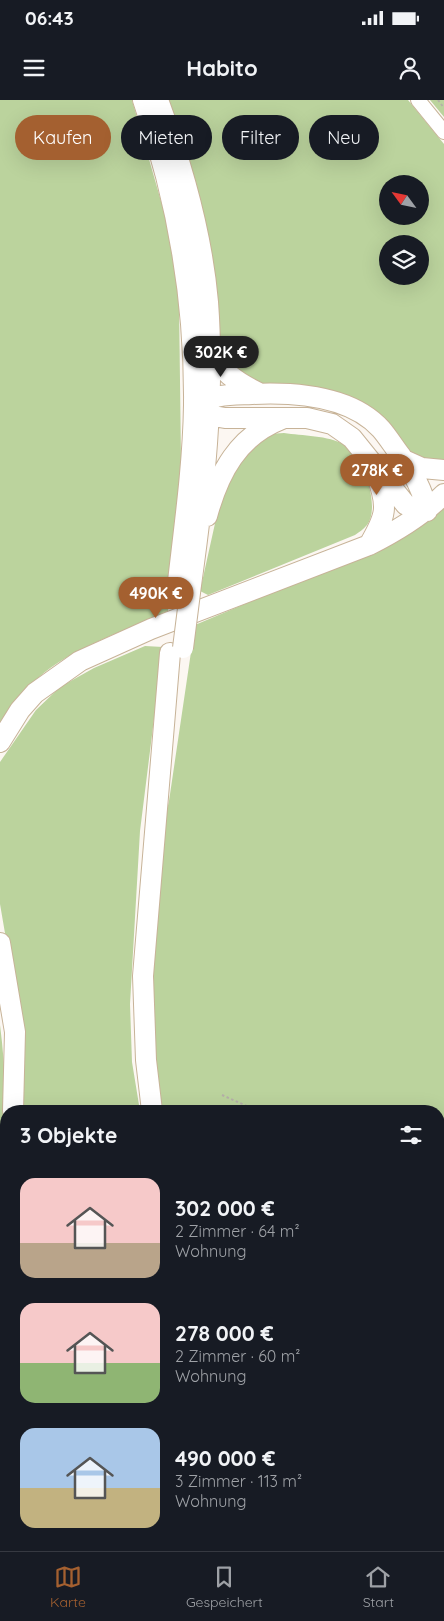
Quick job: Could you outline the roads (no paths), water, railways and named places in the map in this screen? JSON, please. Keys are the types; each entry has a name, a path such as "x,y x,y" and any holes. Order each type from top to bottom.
{"main road":[{"path":"143,100 163,163 181,242 203,407 206,454 195,559"},
{"path":"151,1105 146,1060 143,976 154,840 184,587 209,348 208,301 195,224 177,154 158,100"},
{"path":"209,348 222,369 232,379 261,394"},
{"path":"203,407 220,396 261,394 317,398 351,408 367,416 380,428 420,486 426,511"},
{"path":"203,407 225,418 307,418 332,424 352,438 383,474 406,505 426,511"},
{"path":"184,587 195,559 209,507 231,458 243,442 286,417"},
{"path":"402,459 422,468 444,470"},
{"path":"369,545 382,522 385,508 372,463"},
{"path":"0,742 20,710 35,693 80,661 160,625 369,545 394,532 426,511 444,494"},
{"path":"0,943 15,1032 12,1105"},
{"path":"0,1412 0,1458"}],"street":[{"path":"418,100 444,132"}]}
